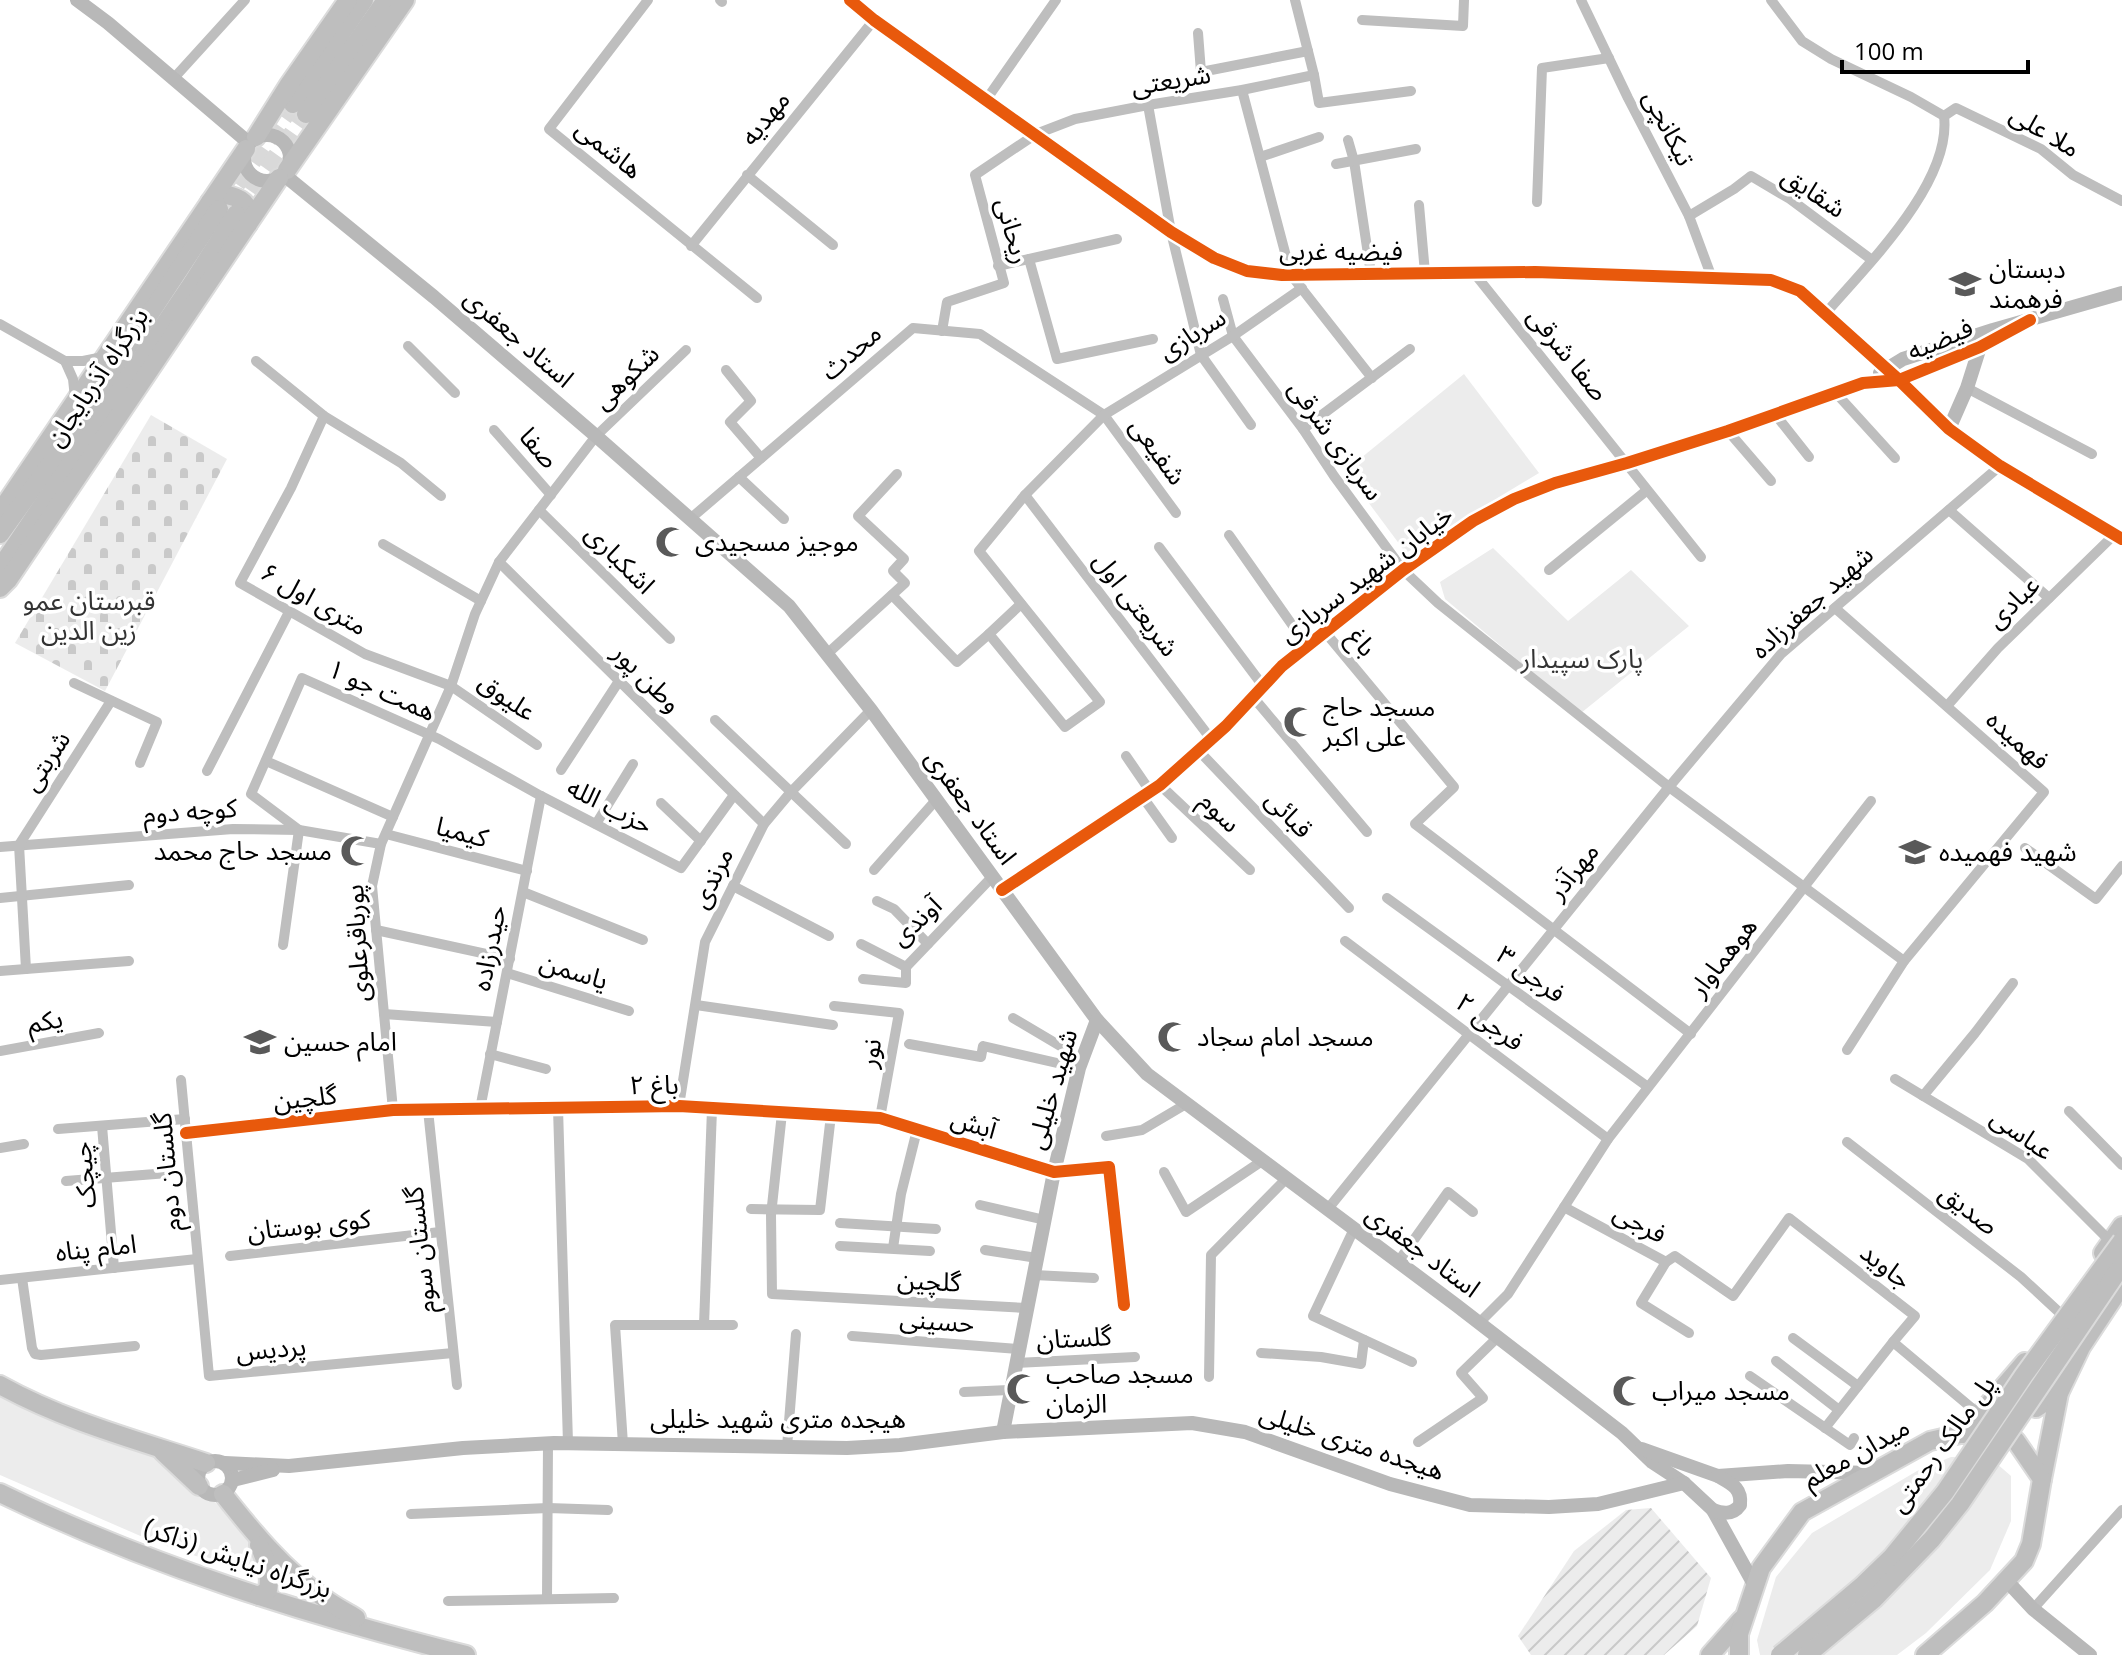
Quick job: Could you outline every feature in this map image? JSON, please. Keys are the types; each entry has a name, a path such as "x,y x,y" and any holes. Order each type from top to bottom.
{"highway":[{"path":"296,101 348,0"},
{"path":"296,101 364,0"},
{"path":"0,588 8,580 229,212 250,143 296,101 386,0"},
{"path":"0,512 103,357 229,212 283,174 405,0"},
{"path":"296,101 286,98 290,110 301,117 313,119 327,114"},
{"name":"بزرگراه آذربایجان","path":"0,534 229,212"},
{"name":"بزرگراه آذربایجان","path":"0,568 229,212"},
{"path":"1963,1434 2021,1367 2118,1236"},
{"name":"پل مالک رحمتی","path":"1780,1655 1892,1557 1945,1492 2118,1236"},
{"name":"پل مالک رحمتی","path":"1807,1655 1874,1599 1942,1527 2122,1265"},
{"path":"1925,1655 1942,1647 2024,1561 2031,1544 2059,1393 2081,1347 2122,1285"},
{"path":"2021,1367 2013,1392 2021,1403 2036,1408 2059,1393"},
{"path":"0,1385 83,1423 215,1463"},
{"name":"میدان معلم","path":"1739,1655 1739,1634 1761,1568 1802,1512 1930,1441 1990,1427 2016,1441 2042,1479"},
{"path":"158,1447 199,1486"},
{"path":"228,1487 255,1535 268,1566 268,1590 259,1596"},
{"name":"بزرگراه نیایش (ذاکر)","path":"0,1493 211,1581 382,1634 466,1655"},
{"path":"255,1535 293,1574 324,1598 382,1634"},
{"path":"1710,1655 1745,1615"}],"main road":[{"path":"77,0 250,143"},
{"name":"فیضیه غربی","path":"850,0 1171,232 1214,258 1247,271 1291,275 1535,272 1771,280 1800,291 1949,429 2000,466 2118,536"},
{"path":"267,135 284,142 290,161 283,174 265,181 252,175 245,163 250,143 267,135"},
{"name":"استاد جعفری","path":"283,174 402,270 789,606 871,710 1097,1020 1147,1074 1498,1337 1622,1433 1652,1462 1684,1483 1713,1510 1755,1586"},
{"name":"فیضیه","path":"1863,383 1903,359 2122,293"},
{"name":"فیضیه","path":"1863,383 1899,380 1980,347 2030,320"},
{"path":"1949,429 1980,347"},
{"name":"خیابان شهید سربازی","path":"1002,890 1151,791 1211,739 1282,666 1403,570 1473,521 1514,499 1555,483 1728,431 1863,383"},
{"name":"شهید خلیلی","path":"1054,1172 1079,1068 1097,1020"},
{"path":"1003,1432 1054,1172"},
{"name":"هیجده متری خلیلی","path":"1003,1432 1192,1423 1245,1432 1390,1484 1470,1505 1549,1507 1598,1504 1684,1483"},
{"name":"هیجده متری شهید خلیلی","path":"215,1463 289,1466 463,1448 548,1443 847,1448 900,1445 1003,1432"},
{"path":"1634,1446 1718,1476 1736,1486 1740,1505 1731,1512 1713,1510"},
{"path":"215,1463 230,1468 228,1487 214,1496 205,1493 199,1486 198,1473 215,1463"},
{"name":"هیجده متری شهید خلیلی","path":"228,1487 289,1466"},
{"path":"1718,1476 1788,1471 1875,1473"},
{"path":"2006,1580 2033,1609 2090,1655"}],"street":[{"path":"174,78 245,0"},
{"name":"هاشمی","path":"648,0 549,129 691,246"},
{"path":"986,100 1056,0"},
{"path":"1295,0 1319,103 1411,91"},
{"path":"1362,20 1463,26 1464,0"},
{"name":"تیکانچی","path":"1581,0 1689,216 1712,278"},
{"name":"ملا علی","path":"1771,0 1802,41 1831,59 1944,116 1956,108 1986,122 2041,149 2073,175 2122,201"},
{"name":"مهدیه","path":"691,246 874,20"},
{"path":"1198,33 1201,72 1308,51"},
{"path":"1537,202 1542,68 1609,58"},
{"name":"شریعتی","path":"1036,134 1075,119 1314,75"},
{"path":"1242,90 1291,275 1372,378"},
{"path":"1148,105 1171,232 1201,355 1251,425"},
{"path":"1825,314 1891,240 1919,199 1940,155 1946,130 1944,116"},
{"name":"ریحانی","path":"942,331 947,302 1004,283 975,175 1036,134"},
{"path":"1260,157 1319,137"},
{"path":"1348,140 1371,274"},
{"path":"1336,164 1416,149"},
{"path":"747,175 833,245"},
{"name":"شقایق","path":"1689,216 1751,176 1790,199 1872,260"},
{"path":"1419,205 1425,273"},
{"path":"998,266 1117,239"},
{"path":"691,246 757,298"},
{"path":"1029,259 1057,359 1153,339"},
{"name":"صفا شرقی","path":"1474,273 1701,557"},
{"name":"سربازی","path":"1021,604 979,551 1025,495 1104,415 1233,336 1302,288"},
{"path":"1223,299 1233,336"},
{"path":"0,324 65,361 103,357"},
{"name":"محدث","path":"690,519 913,328 980,334 1104,415"},
{"name":"سربازی شرقی","path":"1233,336 1403,570 1438,603 1669,787"},
{"path":"408,346 455,393"},
{"path":"1303,429 1410,349"},
{"name":"شکوهی","path":"499,562 596,436 686,350"},
{"path":"65,361 73,379 75,400"},
{"path":"256,361 324,416 401,463 441,496"},
{"path":"726,370 751,401 730,422 761,458"},
{"path":"1967,388 2092,454"},
{"path":"1835,392 1895,458"},
{"path":"1775,414 1809,457"},
{"name":"شفیعی","path":"1104,415 1176,513"},
{"name":"۶ متری اول","path":"324,416 291,488 240,583 365,654 451,686"},
{"name":"صفا","path":"494,430 551,495"},
{"path":"1728,431 1771,481"},
{"name":"شهید جعفرزاده","path":"1669,787 1781,654 2000,466"},
{"path":"827,654 905,583 893,571 904,559 858,516 897,474"},
{"path":"739,477 784,519"},
{"path":"1549,570 1646,491"},
{"name":"شریعتی اول","path":"1025,495 1211,739"},
{"name":"اشکباری","path":"539,510 670,639"},
{"path":"1949,510 2049,598"},
{"path":"1229,535 1307,646"},
{"name":"عبادی","path":"1947,706 1986,660 2118,536"},
{"path":"383,544 481,601"},
{"path":"1159,547 1258,692 1367,832"},
{"name":"پورباقرعلوی","path":"393,1110 372,886 384,839 434,737 481,601 499,562"},
{"name":"وطن پور","path":"499,562 764,824"},
{"path":"892,595 957,662 1021,604 1100,702 1065,727 989,634"},
{"name":"فهمیده","path":"1835,608 2044,792 1904,961"},
{"path":"207,771 289,612"},
{"name":"باغ","path":"1325,632 1454,787 1415,824 1553,929"},
{"name":"همت جو ۱","path":"299,830 251,794 302,678 434,737"},
{"path":"561,770 619,681"},
{"path":"74,683 157,722 140,763"},
{"name":"علیوق","path":"451,686 537,745"},
{"name":"شربتی","path":"19,845 111,701"},
{"name":"مرندی","path":"679,1106 705,942 764,824 871,710"},
{"path":"715,720 846,844"},
{"name":"حزب الله","path":"434,737 681,868 734,795"},
{"name":"قبائی","path":"1198,750 1349,908"},
{"path":"1126,756 1151,791 1172,838"},
{"path":"266,761 393,817"},
{"path":"596,824 633,764"},
{"path":"1669,787 1904,961 1847,1050"},
{"name":"مهرآذر","path":"1327,1210 1669,787"},
{"name":"سوم","path":"1151,791 1250,870"},
{"name":"حیدرزاده","path":"480,1109 541,796"},
{"path":"874,870 936,800"},
{"name":"هوهماوار","path":"1479,1323 1508,1294 1608,1139 1871,801"},
{"path":"661,803 701,841"},
{"name":"کوچه دوم","path":"0,847 233,829 299,830 384,839"},
{"path":"283,945 299,830"},
{"name":"کیمیا","path":"384,839 527,871"},
{"path":"19,845 26,969"},
{"path":"2025,848 2096,899 2122,866"},
{"name":"آوندی","path":"861,944 906,967 992,877"},
{"path":"0,898 129,885"},
{"path":"733,886 829,936"},
{"path":"523,892 643,940"},
{"name":"فرجی ۳","path":"1387,898 1648,1087"},
{"path":"877,901 894,909 928,944"},
{"path":"1553,929 1691,1034"},
{"path":"376,930 510,959"},
{"name":"فرجی ۲","path":"1345,941 1608,1139"},
{"path":"0,971 129,961"},
{"path":"863,979 906,983 906,967"},
{"name":"یاسمن","path":"507,973 629,1011"},
{"path":"1923,1096 2013,983"},
{"path":"696,1005 833,1025"},
{"name":"نور","path":"834,1006 899,1013 880,1118"},
{"path":"384,1014 497,1022"},
{"path":"1013,1018 1062,1047 1079,1068"},
{"name":"یکم","path":"0,1051 99,1033"},
{"path":"909,1044 981,1057 983,1046 1079,1068"},
{"path":"490,1054 546,1069"},
{"name":"عباسی","path":"1895,1079 2028,1159 2118,1236"},
{"name":"گلستان دوم","path":"181,1080 197,1259"},
{"path":"1106,1136 1142,1130 1186,1104"},
{"name":"باغ ۲","path":"428,1110 679,1106 880,1118"},
{"path":"558,1108 568,1443"},
{"path":"704,1325 712,1109"},
{"name":"گلچین","path":"186,1133 393,1110 428,1110"},
{"name":"گلستان سوم","path":"428,1110 457,1385"},
{"path":"2069,1111 2122,1165"},
{"name":"گلچین","path":"782,1113 771,1210 772,1294 1027,1308"},
{"path":"751,1209 820,1210 831,1115"},
{"name":"آبش","path":"880,1118 1054,1172"},
{"path":"58,1129 185,1119"},
{"name":"چیچک","path":"102,1126 114,1268"},
{"name":"آبش","path":"893,1248 901,1194 917,1130"},
{"name":"صدیق","path":"1847,1142 2021,1277 2061,1314"},
{"path":"0,1148 24,1144"},
{"path":"1164,1172 1186,1212 1262,1161"},
{"path":"1054,1172 1109,1167 1124,1305"},
{"path":"66,1181 168,1173"},
{"path":"1209,1377 1211,1255 1286,1179"},
{"path":"1398,1262 1448,1192 1473,1212"},
{"path":"980,1205 1045,1220"},
{"name":"فرجی","path":"1564,1207 1666,1262 1675,1256 1733,1296 1789,1218"},
{"name":"جاوید","path":"1789,1218 1915,1316 1893,1342"},
{"path":"840,1223 936,1229"},
{"path":"1354,1229 1313,1316 1412,1362"},
{"name":"کوی بوستان","path":"230,1256 440,1232"},
{"path":"840,1246 930,1251"},
{"path":"985,1250 1037,1258"},
{"name":"امام پناه","path":"0,1280 197,1259"},
{"name":"پردیس","path":"197,1259 209,1376 453,1353"},
{"path":"1666,1262 1641,1303 1689,1333"},
{"path":"1034,1275 1094,1278"},
{"path":"22,1278 35,1354 135,1346"},
{"path":"623,1444 615,1325 733,1325"},
{"path":"787,1447 796,1334"},
{"name":"حسینی","path":"852,1336 1017,1356"},
{"path":"1418,1442 1483,1398 1461,1373 1498,1337"},
{"path":"1793,1338 1858,1386"},
{"path":"1261,1353 1321,1357 1361,1364 1364,1340"},
{"path":"1825,1428 1893,1342 1980,1415"},
{"name":"گلستان","path":"1017,1356 1135,1357"},
{"path":"1776,1361 1839,1410"},
{"path":"1750,1376 1850,1445 1854,1438"},
{"path":"964,1392 1009,1390"},
{"path":"547,1599 548,1443"},
{"path":"411,1514 548,1508 608,1510"},
{"path":"2033,1609 2122,1510"},
{"path":"448,1601 614,1598"}],"green space":[{"path":"1464,374 1539,473 1406,553 1345,471"},
{"name":"قبرستان عمو زین الدین","path":"151,415 227,459 105,691 15,643"},
{"name":"پارک سپیدار","path":"1493,548 1568,621 1631,570 1689,626 1581,713 1445,599 1440,582"},
{"path":"0,1392 157,1455 193,1481 301,1592 152,1541 0,1475"},
{"path":"1988,1456 2011,1476 2011,1521 1990,1570 1926,1633 1897,1655 1760,1655 1757,1640 1776,1577 1812,1533 1917,1471 1951,1457"},
{"path":"1651,1508 1711,1578 1697,1626 1664,1655 1531,1655 1518,1636 1574,1551 1626,1510"}],"tunnel":[{"path":"221,206 293,104"},
{"path":"236,214 306,114"}],"cycle path":[{"path":"850,0 1171,232 1214,258 1247,271 1282,275 1535,272 1771,280 1800,291 1949,429 2000,466 2122,539"},
{"path":"1002,890 1160,785 1226,726 1282,666 1403,570 1473,521 1514,499 1555,483 1728,431 1863,383 1899,380 1980,347 2030,320"},
{"path":"186,1133 393,1110 679,1106 880,1118 1054,1172 1109,1167 1124,1305"}],"place":[{"name":"دبستان فرهمند","path":"1965,284"},
{"name":"موجیز مسجیدی","path":"671,542"},
{"name":"مسجد حاج علی اکبر","path":"1299,722"},
{"name":"مسجد حاج محمد","path":"356,851"},
{"name":"شهید فهمیده","path":"1915,852"},
{"name":"مسجد امام سجاد","path":"1173,1037"},
{"name":"امام حسین","path":"260,1042"},
{"name":"مسجد صاحب الزمان","path":"1022,1389"},
{"name":"مسجد میراب","path":"1628,1391"}]}
